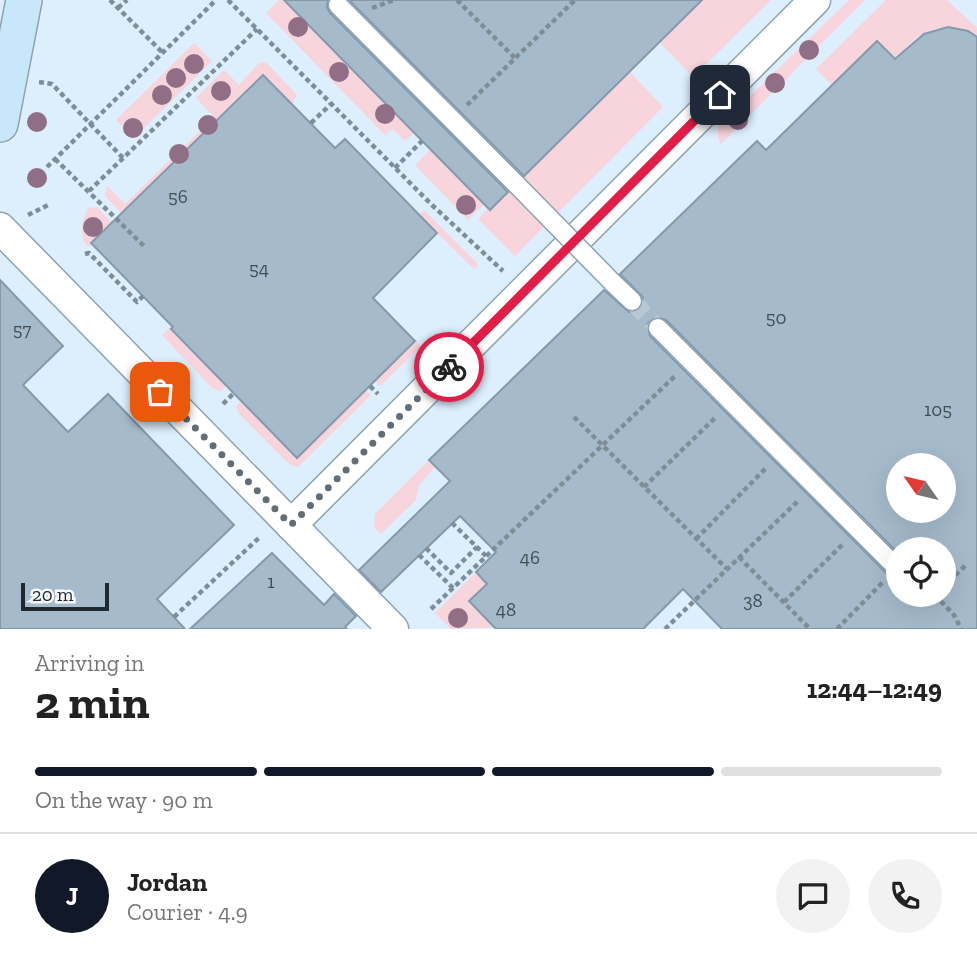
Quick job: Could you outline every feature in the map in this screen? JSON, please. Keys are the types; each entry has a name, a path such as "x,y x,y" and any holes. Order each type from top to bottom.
{"main road":[{"path":"0,124 6,56 24,0"}],"street":[{"path":"291,525 815,0"},
{"path":"338,5 632,301"},
{"path":"0,228 393,629"},
{"path":"658,328 886,558"}],"path":[{"path":"110,0 163,53"},
{"path":"118,8 127,0"},
{"path":"47,167 215,0"},
{"path":"228,0 395,168 503,271"},
{"path":"457,0 515,58"},
{"path":"452,120 575,0"},
{"path":"89,191 257,29"},
{"path":"52,84 123,158"},
{"path":"311,124 331,104"},
{"path":"395,168 422,141"},
{"path":"55,159 145,247"},
{"path":"27,215 50,204"},
{"path":"87,254 137,302 143,296"},
{"path":"431,609 690,361"},
{"path":"370,386 378,394"},
{"path":"223,404 234,393"},
{"path":"644,487 731,402"},
{"path":"574,416 727,569"},
{"path":"696,539 782,453"},
{"path":"665,629 813,485"},
{"path":"452,523 486,556"},
{"path":"784,603 857,529"},
{"path":"174,617 261,536"},
{"path":"426,548 451,573 477,547"},
{"path":"419,555 453,588"},
{"path":"739,557 810,629"},
{"path":"956,575 966,565"},
{"path":"836,629 886,580"},
{"path":"946,607 957,619 961,629"}],"shaded area":[{"path":"279,0 284,0 414,133 405,141 393,129 385,135 266,13"},
{"path":"702,0 771,0 693,77 659,42"},
{"path":"849,0 865,0 721,144 718,127"},
{"path":"886,0 947,0 977,28 977,37 954,28 931,30 916,38 893,60 832,85 816,69"},
{"path":"194,43 212,61 134,138 116,120"},
{"path":"266,62 297,95 292,104 263,75 122,214 105,196 107,186 125,204 214,117 196,98 224,70 239,85 259,63"},
{"path":"630,72 663,107 515,256 478,219"},
{"path":"431,149 484,204 468,220 415,165"},
{"path":"97,207 112,223 88,247 83,237 83,223 88,208"},
{"path":"424,210 479,265 474,269 419,215"},
{"path":"183,314 185,316 171,330 227,386 220,391 211,387 162,335"},
{"path":"417,340 420,347 380,386 375,381"},
{"path":"366,390 371,395 298,467 290,465 240,415 236,407 241,400 297,457"},
{"path":"429,460 436,466 419,485 416,500 381,534 374,527 375,514"},
{"path":"476,572 487,583 469,601 495,627 451,629 435,613"}],"building":[{"path":"284,0 328,0 330,13 508,192 490,210"},
{"path":"349,0 702,0 524,176"},
{"path":"948,27 968,31 977,37 977,629 722,629 683,589 643,629 496,629 469,601 487,584 476,572 496,552 460,516 381,592 359,570 450,481 429,460 604,290 629,312 641,308 643,297 620,274 757,141 766,150 877,41 895,59 924,34","holes":["656,317 666,320 886,541 886,537 956,537 956,607 886,607 886,573 650,336 647,324"]},
{"path":"263,75 335,148 345,139 437,233 373,298 415,341 297,458 91,243"},
{"path":"0,280 63,346 23,385 68,432 108,394 234,525 157,599 185,629 0,629"},
{"path":"272,553 324,605 334,594 356,616 345,627 347,629 190,629"}],"tunnel":[{"path":"632,301 658,328"}],"way so far":[{"path":"160,392 291,525 449,367"}],"route":[{"path":"449,367 720,95"}]}
